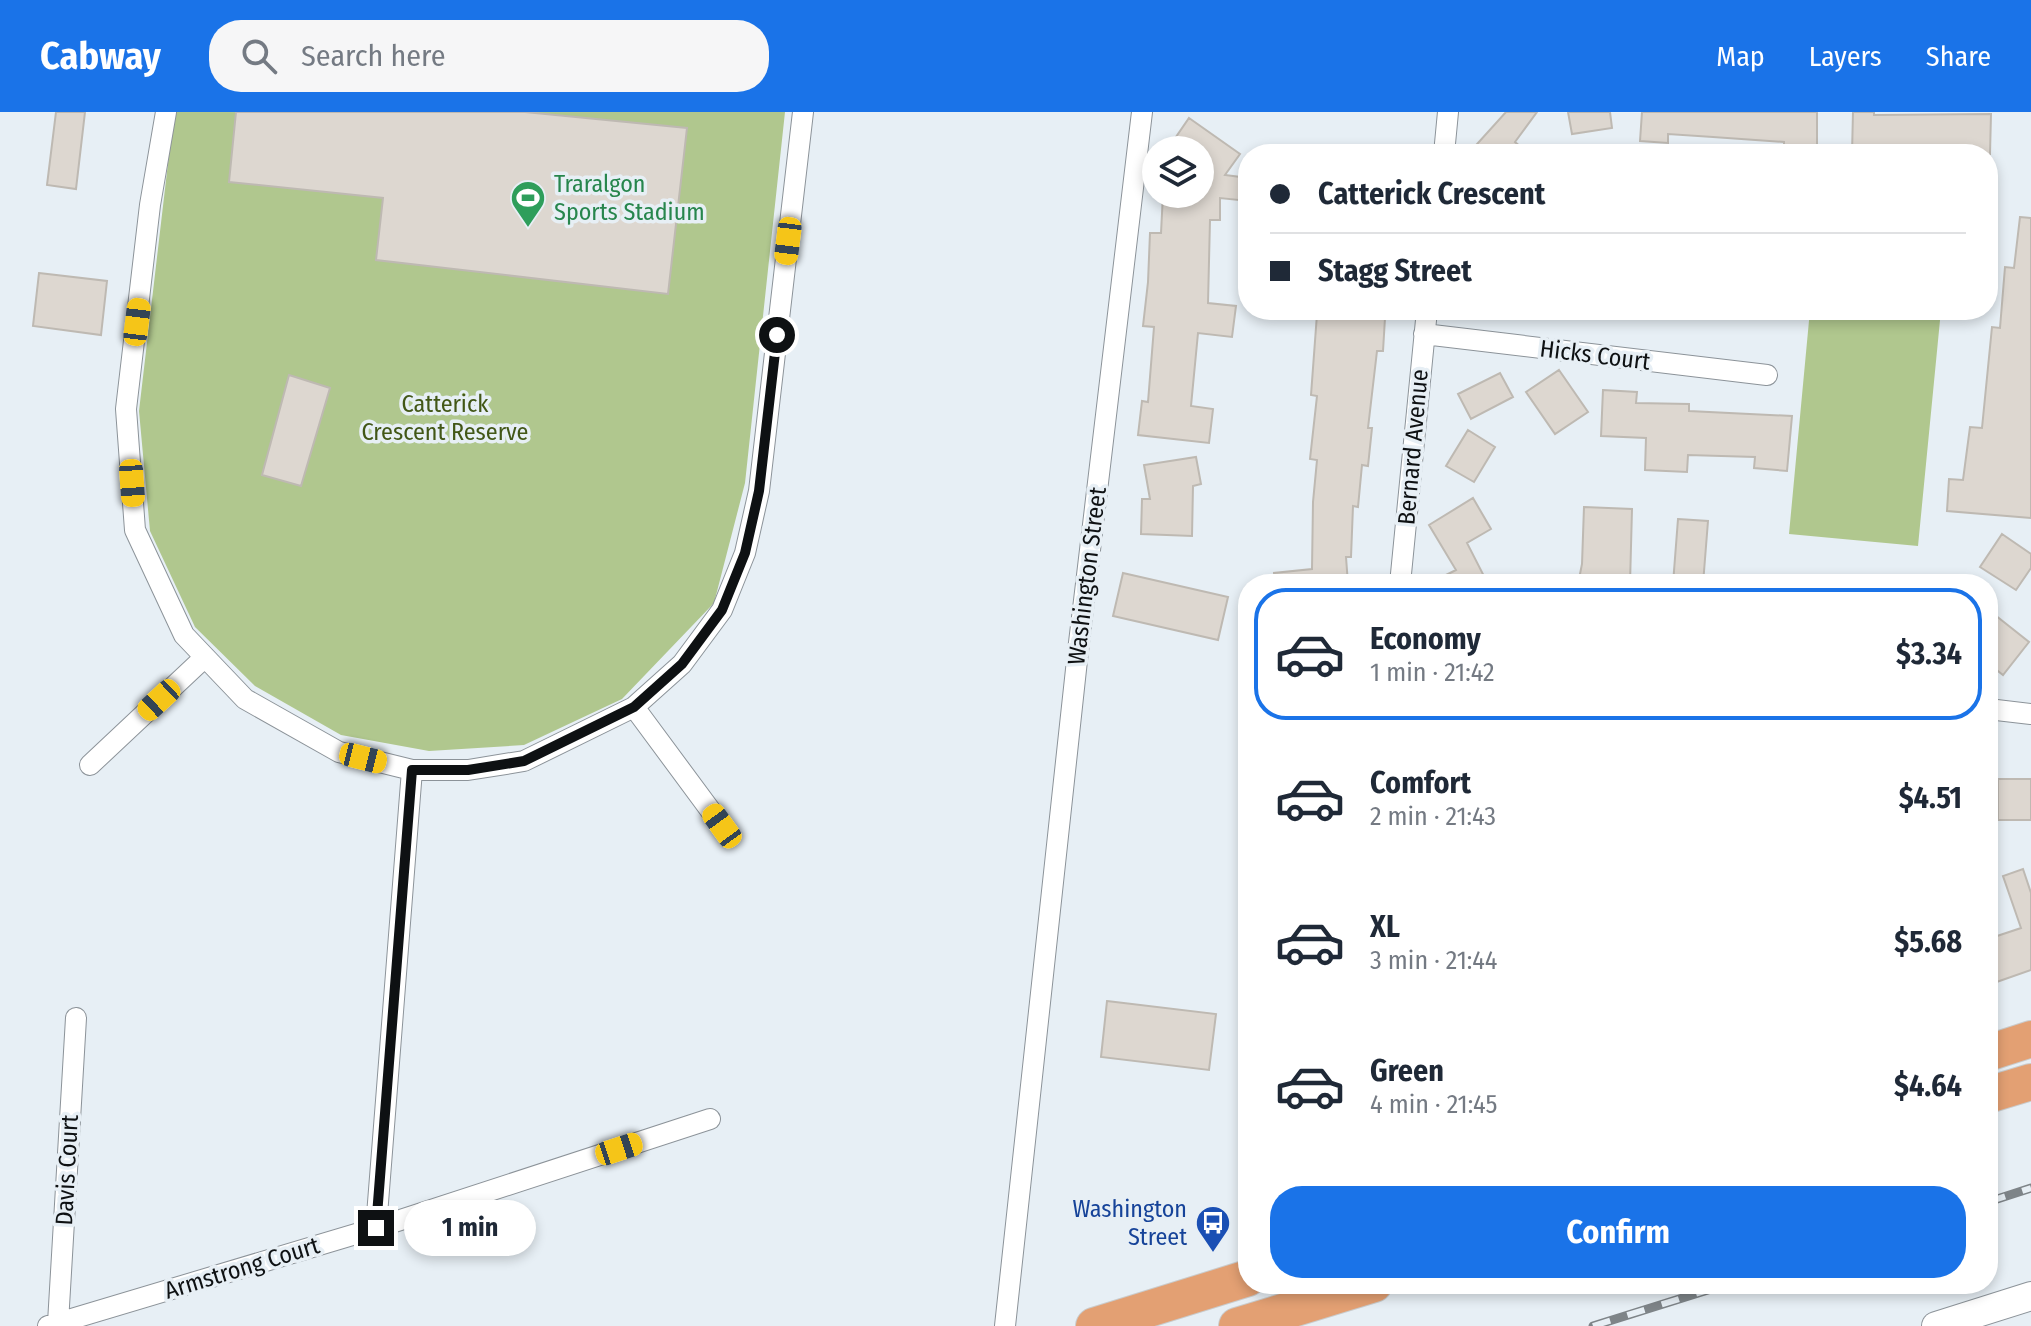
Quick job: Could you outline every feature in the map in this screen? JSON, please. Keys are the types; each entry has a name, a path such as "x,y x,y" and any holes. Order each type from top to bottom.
{"highway":[{"path":"1998,1050 2031,1039"},
{"path":"1998,1092 2031,1082"},
{"path":"1094,1326 1238,1281"},
{"path":"1237,1326 1341,1294"}],"main road":[{"path":"1936,1326 2031,1296"}],"street":[{"path":"166,112 150,205 126,409 135,530 184,635 245,699 339,752 412,770 468,770 524,761 634,707 682,664 722,610 745,553 759,491 803,112"},
{"name":"Washington Street","path":"1005,1326 1078,651 1142,112"},
{"path":"1445,144 1448,112"},
{"name":"Bernard Avenue","path":"1401,574 1426,320"},
{"name":"Hicks Court","path":"1424,334 1767,375"},
{"path":"90,765 205,657"},
{"path":"634,707 722,826"},
{"path":"1998,710 2031,714"},
{"path":"376,1228 412,770"},
{"name":"Davis Court","path":"53,1324 76,1018"},
{"name":"Armstrong Court","path":"53,1324 376,1228 710,1119"}],"green space":[{"name":"Catterick Crescent Reserve","path":"174,112 785,112 745,483 714,603 622,699 524,745 429,751 341,735 255,686 195,627 150,531 139,411"},
{"path":"1809,320 1940,320 1918,546 1789,534"}],"building":[{"path":"56,112 85,112 76,189 47,185"},
{"name":"Traralgon Sports Stadium","path":"236,112 525,112 687,128 668,294 376,260 383,198 229,182"},
{"path":"1506,112 1537,112 1515,142 1517,144 1477,144"},
{"path":"1568,112 1610,112 1612,128 1572,134"},
{"path":"1642,112 1817,112 1817,144 1668,134 1668,143 1640,141"},
{"path":"1853,112 1874,112 1874,115 1991,114 1990,144 1852,144"},
{"path":"1189,118 1238,153 1225,175 1238,177 1238,200 1220,198 1220,220 1210,220 1208,303 1236,306 1232,337 1198,333 1191,406 1213,409 1209,443 1138,435 1142,401 1148,402 1154,327 1143,326 1150,233 1161,233 1162,208 1214,208 1214,136 1177,136"},
{"path":"2020,217 2031,218 2031,518 1947,511 1949,479 1963,480 1970,427 1982,428 1992,327 2000,328 2005,267 2014,268"},
{"path":"39,273 107,281 101,335 33,326"},
{"path":"1317,320 1385,320 1383,351 1377,351 1368,428 1372,428 1368,466 1362,465 1358,507 1353,506 1351,557 1346,557 1347,574 1274,574 1312,569 1317,460 1310,459 1317,396 1311,395"},
{"path":"1559,370 1588,412 1555,434 1526,392"},
{"path":"1500,373 1513,397 1471,419 1458,394"},
{"path":"289,375 330,388 301,486 262,475"},
{"path":"1603,390 1637,392 1636,403 1689,404 1689,411 1792,416 1787,471 1754,468 1755,457 1688,455 1687,472 1645,470 1646,438 1601,436"},
{"path":"1468,430 1495,447 1474,482 1446,466"},
{"path":"1196,457 1201,484 1193,486 1192,536 1141,534 1142,499 1150,499 1144,465"},
{"path":"1473,498 1491,529 1467,543 1483,574 1448,574 1456,570 1429,525"},
{"path":"1584,507 1632,509 1630,574 1580,574"},
{"path":"1678,519 1708,521 1704,574 1674,574"},
{"path":"2002,534 2031,554 2031,568 2016,590 1998,578 1998,574 1991,574 1980,567"},
{"path":"1123,573 1228,597 1218,640 1113,616"},
{"path":"1998,617 2029,642 2003,675 1998,671"},
{"path":"1998,779 2031,779 2031,820 1998,820"},
{"path":"2023,869 2031,893 2031,970 1998,982 1998,936 2021,928 2003,876"},
{"path":"1107,1001 1216,1014 1209,1070 1101,1057"}],"railway":[{"path":"1998,1199 2031,1188"},
{"path":"1593,1326 1695,1294"}],"place":[{"name":"Traralgon Sports Stadium","path":"528,229"},
{"name":"Washington Street","path":"1213,1254"}],"route":[{"path":"376,1228 412,770 468,770 524,761 634,707 682,664 722,610 745,553 759,491 777,335"}]}
